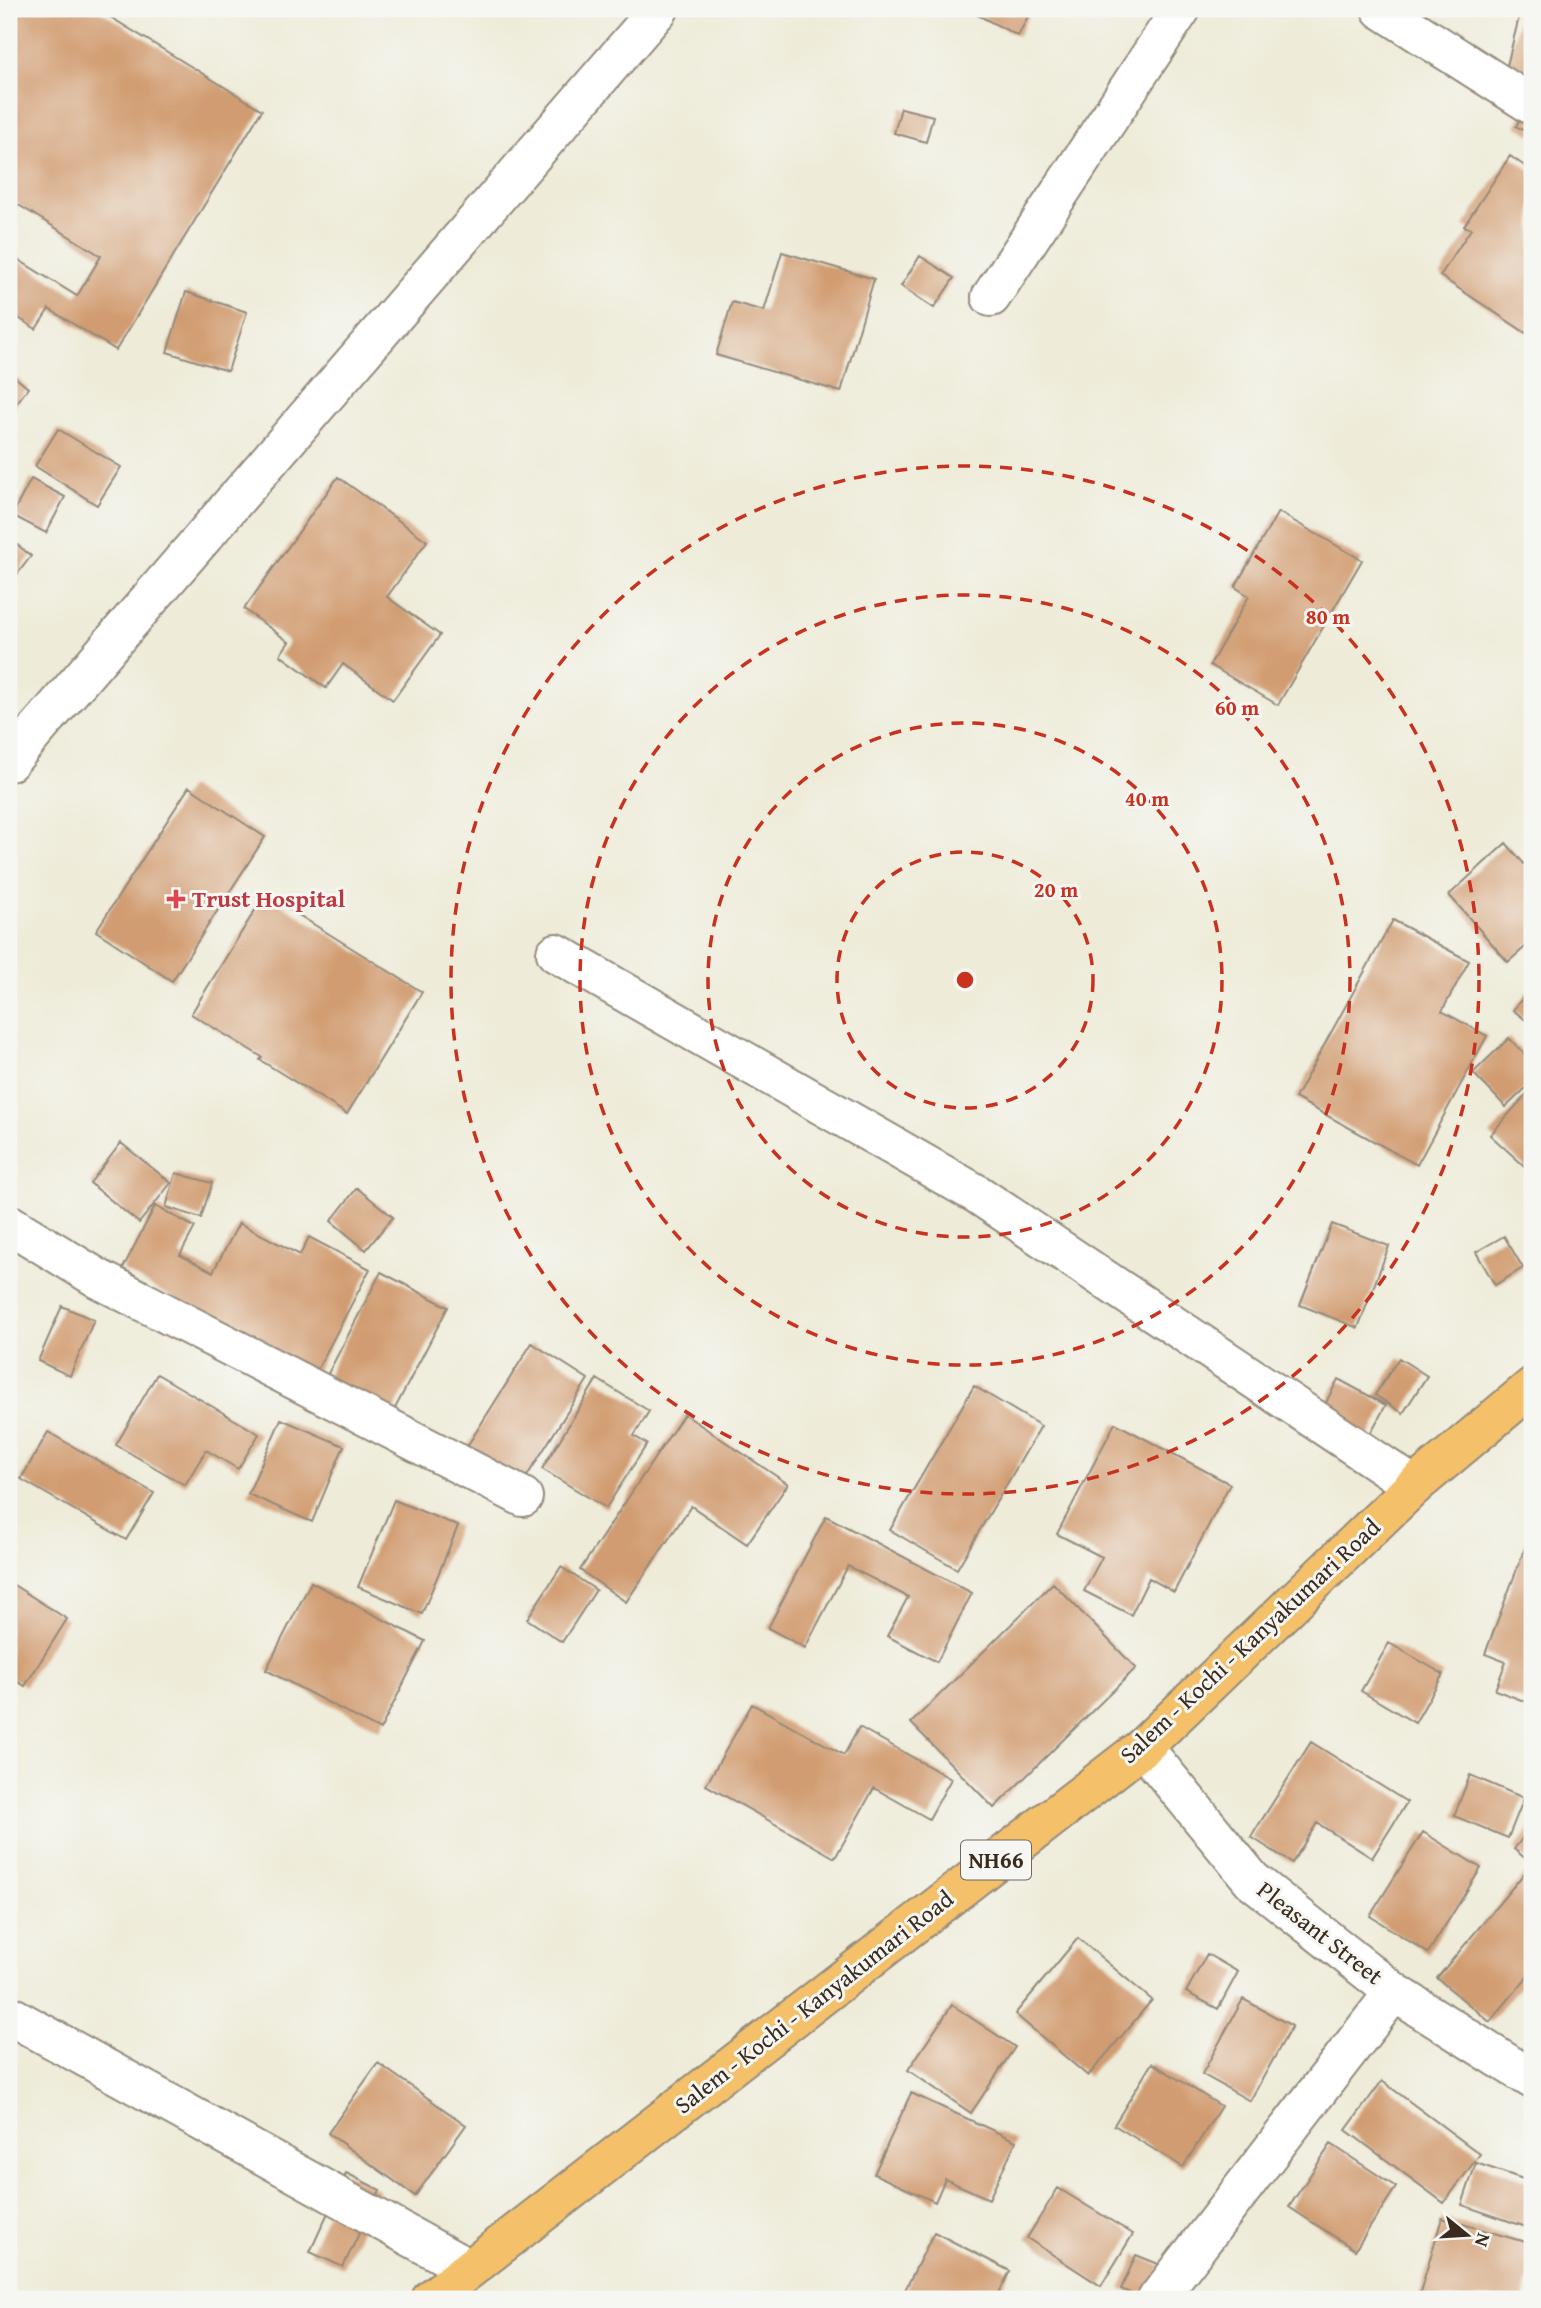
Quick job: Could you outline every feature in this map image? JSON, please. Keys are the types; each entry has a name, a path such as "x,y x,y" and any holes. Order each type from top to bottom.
{"highway":[{"name":"Salem - Kochi - Kanyakumari Road","path":"431,2299 1143,1747 1414,1486 1532,1387"}],"street":[{"path":"9,762 659,9"},
{"path":"991,297 1181,9"},
{"path":"1381,9 1532,105"},
{"path":"556,953 977,1194 1414,1486"},
{"path":"9,1224 99,1279 523,1497"},
{"name":"Pleasant Street","path":"1143,1747 1252,1880 1394,1992 1532,2079"},
{"path":"1157,2299 1394,1992"},
{"path":"9,2015 469,2269"}],"building":[{"path":"9,9 97,9 262,110 116,350 49,309 36,329 9,312 9,254 77,296 101,256 9,199"},
{"path":"966,9 1032,9 1018,36"},
{"path":"1521,9 1532,11 1532,97 1501,90"},
{"path":"1532,97 1532,135 1516,126"},
{"path":"901,108 933,116 926,142 894,133"},
{"path":"1510,156 1532,171 1532,324 1526,333 1440,276 1471,229 1464,226"},
{"path":"782,252 874,279 841,392 716,355 732,302 764,311"},
{"path":"920,256 954,278 934,308 901,286"},
{"path":"186,292 247,312 228,371 167,352"},
{"path":"9,372 28,388 9,413"},
{"path":"58,429 121,467 97,505 35,466"},
{"path":"338,477 427,541 387,597 440,635 393,700 343,664 326,688 280,655 289,642 244,609"},
{"path":"31,479 65,497 46,533 12,515"},
{"path":"1278,512 1362,560 1278,705 1210,665 1249,596 1235,587"},
{"path":"9,538 31,556 9,585"},
{"path":"189,787 265,837 172,981 96,931"},
{"path":"1506,843 1532,873 1532,941 1508,962 1449,895"},
{"path":"265,894 422,992 347,1114 260,1060 262,1057 191,1014"},
{"path":"1393,920 1469,961 1442,1011 1487,1036 1417,1165 1295,1098"},
{"path":"1532,986 1532,1025 1513,1010"},
{"path":"1509,1038 1532,1062 1532,1082 1506,1107 1473,1073"},
{"path":"1532,1088 1532,1173 1490,1135"},
{"path":"121,1143 171,1183 139,1223 90,1183"},
{"path":"176,1173 212,1183 201,1218 166,1207"},
{"path":"357,1188 393,1217 366,1250 331,1221"},
{"path":"155,1206 195,1227 180,1255 213,1272 239,1223 300,1255 309,1237 370,1269 314,1376 122,1270"},
{"path":"1332,1224 1389,1246 1358,1328 1300,1305"},
{"path":"1504,1236 1523,1268 1495,1285 1476,1252"},
{"path":"381,1272 448,1307 389,1420 322,1385"},
{"path":"62,1306 94,1320 70,1376 38,1361"},
{"path":"532,1343 588,1379 522,1484 466,1448"},
{"path":"1399,1358 1427,1376 1403,1413 1375,1395"},
{"path":"157,1374 259,1434 238,1469 206,1450 185,1485 116,1445"},
{"path":"597,1379 649,1411 634,1436 647,1444 606,1508 542,1469"},
{"path":"1338,1379 1386,1405 1366,1441 1319,1416"},
{"path":"974,1386 1041,1426 957,1569 890,1530"},
{"path":"684,1414 788,1484 747,1544 691,1506 626,1602 580,1570"},
{"path":"281,1419 344,1446 312,1522 248,1494"},
{"path":"1115,1423 1230,1484 1174,1592 1149,1578 1131,1615 1084,1591 1102,1557 1057,1534"},
{"path":"48,1432 154,1493 126,1540 21,1479"},
{"path":"394,1500 458,1526 422,1614 358,1587"},
{"path":"826,1516 972,1593 937,1662 887,1636 908,1597 848,1566 805,1648 768,1628"},
{"path":"1532,1529 1532,1704 1495,1690 1506,1662 1485,1654"},
{"path":"561,1567 596,1590 562,1642 527,1619"},
{"path":"9,1582 67,1619 25,1686 9,1676"},
{"path":"311,1582 425,1641 380,1730 266,1670"},
{"path":"1053,1583 1136,1668 994,1808 911,1723"},
{"path":"1389,1643 1443,1674 1415,1723 1361,1691"},
{"path":"752,1704 844,1755 859,1727 951,1779 929,1819 874,1788 835,1858 706,1785"},
{"path":"1311,1742 1407,1802 1372,1858 1317,1823 1292,1863 1251,1837"},
{"path":"1470,1775 1524,1798 1508,1838 1454,1816"},
{"path":"1532,1826 1532,1864 1514,1849"},
{"path":"1423,1832 1481,1868 1428,1953 1370,1916"},
{"path":"1527,1870 1532,1874 1532,1971 1490,2022 1437,1978"},
{"path":"1078,1938 1152,2000 1088,2076 1015,2014"},
{"path":"1207,1954 1238,1972 1218,2009 1186,1992"},
{"path":"1243,1999 1292,2026 1250,2101 1202,2074"},
{"path":"952,2005 1015,2047 971,2113 908,2070"},
{"path":"378,2063 466,2125 415,2196 328,2133"},
{"path":"1152,2063 1221,2106 1183,2167 1114,2125"},
{"path":"1382,2081 1480,2154 1444,2203 1346,2130"},
{"path":"911,2093 1016,2141 989,2199 945,2179 935,2202 874,2174"},
{"path":"1331,2144 1396,2187 1355,2250 1289,2207"},
{"path":"1476,2163 1532,2182 1532,2229 1462,2205"},
{"path":"346,2173 380,2190 343,2267 310,2252"},
{"path":"1058,2188 1133,2234 1101,2286 1027,2238"},
{"path":"1442,2218 1532,2244 1532,2268 1523,2299 1418,2299"},
{"path":"934,2232 1010,2271 996,2299 924,2299 905,2290"},
{"path":"1136,2255 1161,2265 1144,2299 1121,2289"}],"place":[{"name":"Trust Hospital","path":"176,899"}]}
